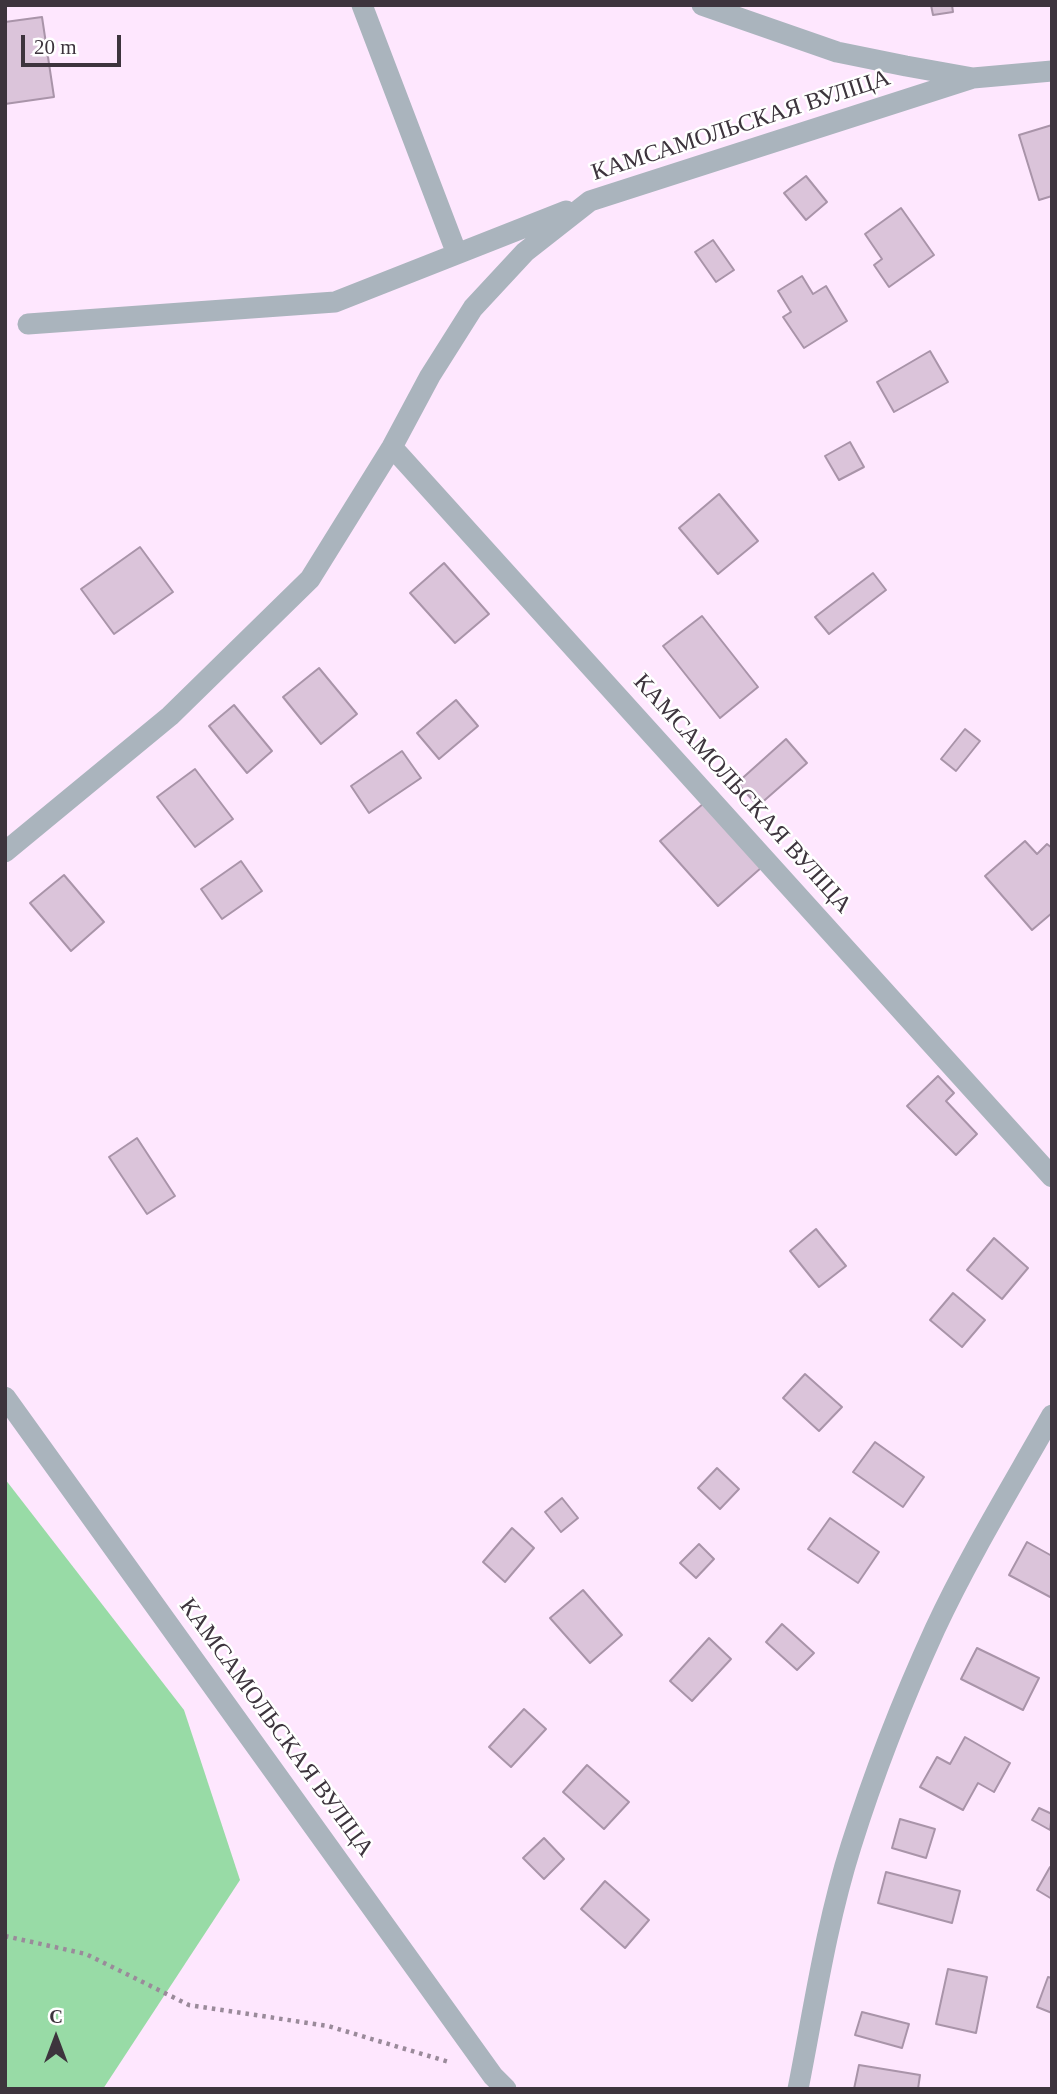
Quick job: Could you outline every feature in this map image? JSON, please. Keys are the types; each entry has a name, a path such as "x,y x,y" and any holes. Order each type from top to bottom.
{"street":[{"path":"362,5 457,254"},
{"name":"КАМСАМОЛЬСКАЯ ВУЛІЦА","path":"702,5 837,52 973,78"},
{"name":"КАМСАМОЛЬСКАЯ ВУЛІЦА","path":"5,852 170,716 310,579 392,447 430,376 473,308 525,252 590,201 973,78 1052,71"},
{"path":"28,324 335,302 590,201"},
{"name":"КАМСАМОЛЬСКАЯ ВУЛІЦА","path":"392,447 1052,1177"},
{"name":"КАМСАМОЛЬСКАЯ ВУЛІЦА","path":"5,1397 499,2082"},
{"path":"798,2089 830,1928 851,1847 881,1759 935,1629 1052,1415"}],"path":[{"path":"5,1936 86,1954 189,2005 328,2026 499,2082"}],"green space":[{"path":"5,1479 184,1710 240,1880 103,2089 5,2089"}],"building":[{"path":"931,5 952,5 953,12 933,15"},
{"path":"42,17 54,97 5,104 5,22"},
{"path":"1052,125 1052,196 1039,200 1019,135"},
{"path":"806,176 827,202 806,220 784,193"},
{"path":"901,208 934,255 889,287 874,265 882,259 865,234"},
{"path":"713,240 734,270 716,282 695,252"},
{"path":"802,276 813,294 826,286 847,321 804,348 783,317 791,312 778,291"},
{"path":"930,351 948,382 894,412 877,382"},
{"path":"850,442 864,467 839,480 825,456"},
{"path":"719,494 758,541 718,574 679,528"},
{"path":"140,547 173,592 114,634 81,589"},
{"path":"444,563 489,614 455,643 410,593"},
{"path":"873,573 886,590 829,634 815,617"},
{"path":"702,616 758,687 720,718 663,646"},
{"path":"319,668 357,714 321,744 283,697"},
{"path":"456,700 478,726 439,759 417,733"},
{"path":"234,705 272,751 247,773 209,726"},
{"path":"965,729 980,741 956,771 941,759"},
{"path":"786,739 807,763 758,806 737,783"},
{"path":"402,751 421,778 369,813 351,786"},
{"path":"195,769 233,819 195,847 157,797"},
{"path":"704,803 762,867 718,906 660,841"},
{"path":"1025,841 1037,854 1047,844 1052,848 1052,913 1032,930 985,876"},
{"path":"241,861 262,891 222,919 201,889"},
{"path":"64,875 104,922 71,951 30,903"},
{"path":"938,1076 954,1093 946,1101 977,1134 956,1155 907,1106"},
{"path":"137,1138 175,1196 147,1214 109,1157"},
{"path":"816,1229 846,1266 819,1287 790,1251"},
{"path":"994,1238 1028,1268 1002,1299 967,1270"},
{"path":"953,1293 985,1320 962,1347 930,1320"},
{"path":"805,1374 842,1407 819,1431 783,1398"},
{"path":"875,1442 924,1477 903,1507 853,1472"},
{"path":"717,1468 739,1489 720,1509 698,1488"},
{"path":"562,1498 578,1518 561,1532 545,1512"},
{"path":"830,1518 879,1552 858,1583 808,1549"},
{"path":"512,1528 534,1548 505,1582 483,1562"},
{"path":"1027,1542 1052,1556 1052,1598 1009,1575"},
{"path":"699,1544 714,1559 696,1578 680,1563"},
{"path":"583,1590 622,1635 590,1663 550,1618"},
{"path":"782,1624 814,1653 797,1670 766,1642"},
{"path":"709,1638 731,1659 692,1701 670,1681"},
{"path":"977,1648 1039,1678 1023,1710 961,1679"},
{"path":"524,1709 546,1729 511,1767 489,1747"},
{"path":"965,1737 1010,1763 994,1792 978,1783 963,1810 920,1787 937,1757 950,1764"},
{"path":"587,1765 629,1802 604,1829 563,1792"},
{"path":"1039,1808 1052,1814 1050,1830 1032,1820"},
{"path":"900,1819 935,1829 926,1858 892,1848"},
{"path":"544,1838 564,1859 544,1879 523,1858"},
{"path":"1050,1867 1052,1868 1052,1899 1037,1890"},
{"path":"886,1872 960,1891 952,1923 878,1903"},
{"path":"605,1881 649,1920 625,1948 581,1909"},
{"path":"948,1969 987,1977 976,2033 936,2024"},
{"path":"1048,1977 1052,1978 1052,2013 1037,2007"},
{"path":"862,2012 909,2024 902,2048 855,2035"},
{"path":"859,2065 920,2075 918,2089 854,2089"}]}
